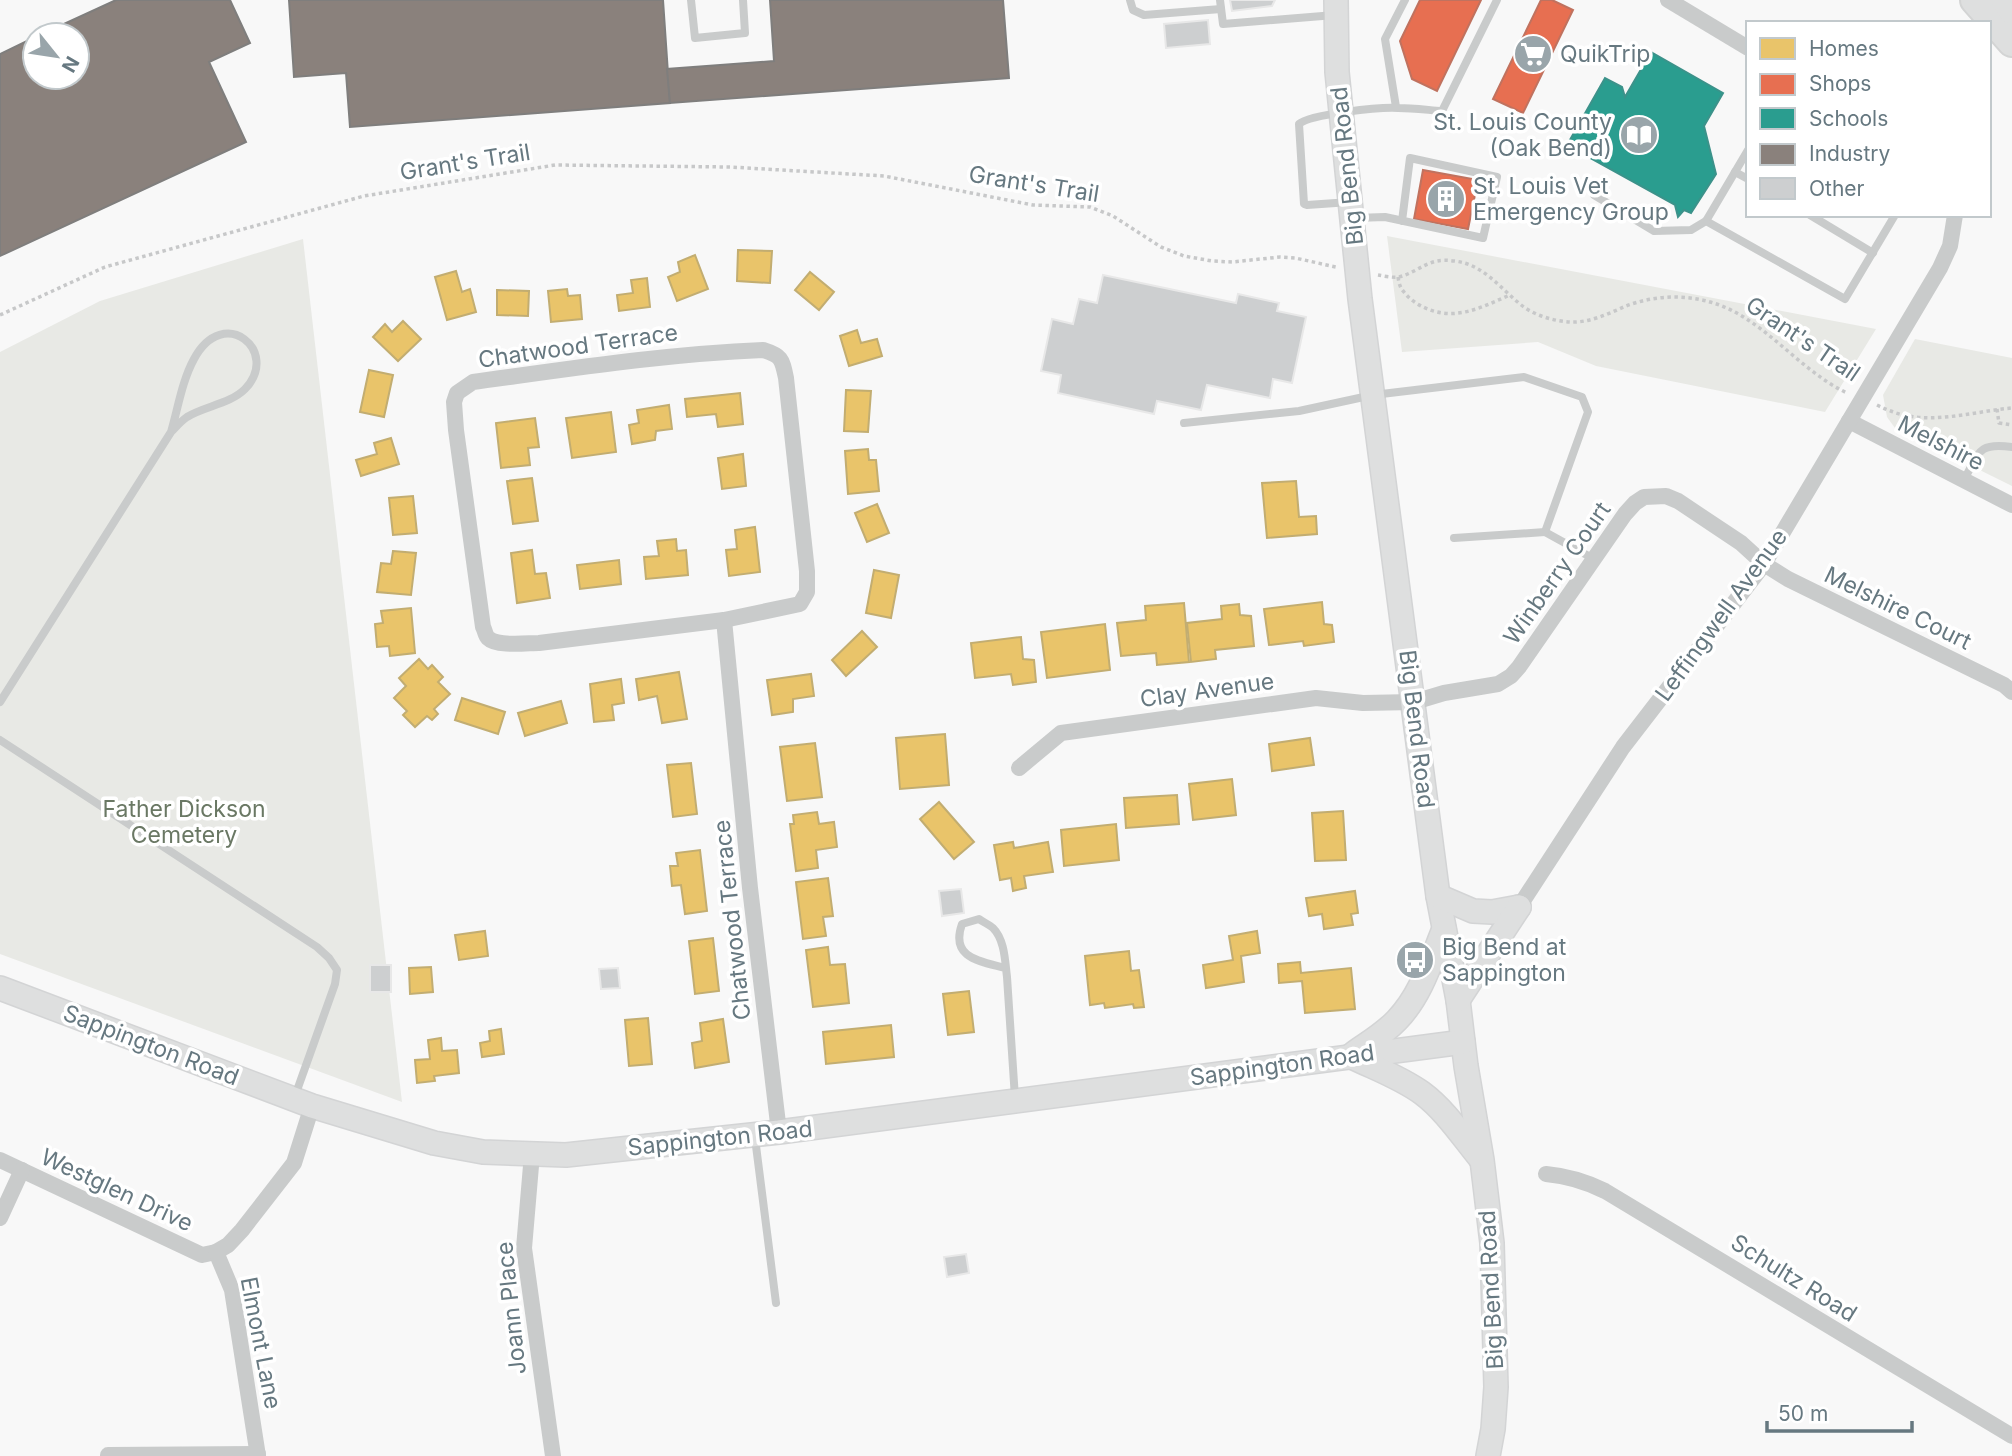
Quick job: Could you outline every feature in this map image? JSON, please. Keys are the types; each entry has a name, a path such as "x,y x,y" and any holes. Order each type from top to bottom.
{"highway":[{"path":"1975,0 2012,42"},
{"path":"2007,0 2012,9"}],"main road":[{"name":"Big Bend Road","path":"1336,8 1337,72 1373,395 1438,896 1458,1000 1492,1243 1496,1387 1488,1456"},
{"path":"1438,896 1473,911 1492,912 1519,907"},
{"name":"Leffingwell Avenue","path":"1458,1000 1519,907"},
{"path":"1349,1056 1384,1032 1407,1008 1424,979 1444,929"},
{"name":"Sappington Road","path":"0,988 303,1102 434,1143 483,1152 532,1154 566,1155 779,1132 1463,1042"},
{"path":"1349,1056 1421,1093 1453,1125 1482,1160"}],"street":[{"path":"1668,0 1746,47"},
{"name":"Leffingwell Avenue","path":"1519,907 1623,747 1765,564 1940,268 1950,246 1955,217"},
{"name":"Chatwood Terrace","path":"763,350 777,354 782,361 786,378 807,592 800,604 724,620 539,643 497,642 488,638 483,627 456,430 454,402 457,393 473,383 630,360 706,352 763,350"},
{"name":"Melshire","path":"1849,421 2012,505"},
{"name":"Winberry Court","path":"1414,702 1444,693 1498,684 1511,676 1625,514 1644,497 1666,496 1678,501 1741,543 1765,564"},
{"name":"Melshire Court","path":"1765,564 1788,579 2004,685 2012,692"},
{"name":"Chatwood Terrace","path":"724,620 750,888 779,1132"},
{"name":"Clay Avenue","path":"1019,768 1061,733 1316,698 1363,704 1414,702"},
{"name":"Elmont Lane","path":"108,1455 258,1455 232,1290 216,1252 228,1245 242,1230 294,1163 303,1102"},
{"name":"Joann Place","path":"532,1154 524,1248 553,1456"},
{"name":"Westglen Drive","path":"0,1160 202,1255 216,1252"},
{"path":"0,1218 22,1170"},
{"name":"Schultz Road","path":"1546,1174 1586,1181 1605,1191 2012,1436"}],"lane":[{"path":"691,0 695,37 746,33 743,0"},
{"path":"1130,0 1133,10 1144,15 1221,4 1223,24 1336,8"},
{"path":"1396,107 1385,39 1405,0"},
{"path":"1402,221 1410,158 1497,177 1483,238 1402,221 1385,217 1351,210 1307,205 1303,200 1299,124 1304,119 1396,107 1442,111 1497,0"},
{"path":"1594,195 1654,231 1691,230 1706,221 1746,153"},
{"path":"1735,172 1746,178"},
{"path":"1813,217 1873,253"},
{"path":"1706,221 1845,299 1894,217"},
{"path":"0,702 171,432 187,417 216,406 245,390 254,376 257,361 252,346 246,340 232,333 219,334 205,343 194,359 171,432"},
{"path":"1184,423 1299,411 1373,395 1524,377 1582,397 1588,412 1545,532"},
{"path":"1964,481 1984,448 1995,445 2012,447"},
{"path":"1454,538 1545,532 1594,559"},
{"path":"0,740 306,939 329,958 337,970 335,984 303,1102"},
{"path":"1005,968 976,960 961,949 957,938 962,924 979,919 993,928 1002,944 1005,968 1015,1101"},
{"path":"754,1135 776,1303"}],"path":[{"name":"Grant's Trail","path":"0,315 105,267 364,196 555,166 730,167 884,176 1033,205 1090,207 1113,216 1161,247 1184,256 1212,261 1287,257 1398,277 1433,261 1455,261 1474,267 1495,281 1522,306 1559,321 1575,323 1657,298 1682,297 1711,302 1746,318 1836,388 1899,414 1912,417 1949,417 2012,408"},
{"path":"1398,277 1401,290 1411,300 1428,309 1455,314 1480,308 1510,295"},
{"path":"1997,409 1999,423 2012,425"}],"green space":[{"path":"1387,236 1876,329 1825,412 1596,366 1538,342 1402,352"},
{"name":"Father Dickson Cemetery","path":"303,239 402,1102 0,954 0,352 100,301"},
{"path":"1915,339 2012,358 2012,486 1895,428 1887,417 1883,395"}],"building: Homes":[{"path":"738,250 772,251 770,283 737,281"},
{"path":"695,255 708,289 677,301 668,277 680,272 678,262"},
{"path":"456,271 462,292 470,289 476,312 447,320 435,277"},
{"path":"810,272 834,292 819,310 795,290"},
{"path":"647,278 650,307 619,311 617,295 633,293 631,280"},
{"path":"567,289 568,296 580,295 582,319 551,322 548,291"},
{"path":"497,290 529,291 528,316 497,315"},
{"path":"403,321 421,339 398,361 373,337 385,324 392,332"},
{"path":"857,330 861,343 877,339 882,356 849,366 840,336"},
{"path":"369,370 393,375 384,417 360,412"},
{"path":"846,390 871,391 868,432 844,431"},
{"path":"740,393 743,424 718,427 716,414 687,417 685,399"},
{"path":"669,405 672,429 656,431 655,440 632,444 629,425 639,423 637,410"},
{"path":"611,412 616,452 572,458 566,418"},
{"path":"535,418 539,447 528,448 530,465 501,468 496,423"},
{"path":"391,438 399,464 361,476 356,460 377,454 374,443"},
{"path":"868,449 869,460 876,460 879,491 848,494 845,451"},
{"path":"743,454 746,486 722,489 718,458"},
{"path":"532,478 538,521 513,524 507,481"},
{"path":"1296,481 1299,517 1316,516 1317,534 1267,538 1262,483"},
{"path":"413,496 417,533 393,535 389,498"},
{"path":"877,504 889,533 867,542 855,513"},
{"path":"755,527 760,572 729,576 726,550 737,549 735,530"},
{"path":"676,539 677,551 686,550 688,575 646,579 644,557 659,556 657,541"},
{"path":"532,550 535,574 546,573 550,598 517,603 511,553"},
{"path":"393,551 416,553 411,595 377,592 381,563 391,564"},
{"path":"619,560 621,584 580,589 577,565"},
{"path":"874,570 899,575 891,618 866,613"},
{"path":"1322,602 1324,624 1332,625 1334,642 1304,646 1303,641 1269,645 1264,609"},
{"path":"1184,603 1189,662 1157,665 1156,653 1121,656 1117,623 1146,620 1145,606"},
{"path":"1239,604 1240,615 1251,616 1254,646 1215,650 1216,659 1191,662 1187,623 1222,619 1221,606"},
{"path":"411,608 415,653 390,656 389,646 377,647 375,624 383,623 381,611"},
{"path":"1105,624 1110,670 1047,678 1041,632"},
{"path":"862,631 877,647 846,676 832,660"},
{"path":"1021,637 1023,659 1034,660 1036,682 1013,685 1011,674 975,678 971,643"},
{"path":"419,659 428,669 432,665 443,677 438,682 450,694 434,709 438,714 432,720 427,716 415,727 403,715 407,711 394,698 406,686 399,678"},
{"path":"679,672 687,719 662,723 657,696 639,700 636,679"},
{"path":"811,674 814,696 793,699 793,712 772,715 767,680"},
{"path":"621,679 624,703 612,705 614,720 594,722 590,684"},
{"path":"462,698 505,712 498,734 455,720"},
{"path":"561,701 567,723 525,736 518,713"},
{"path":"945,734 949,785 900,789 896,738"},
{"path":"1310,738 1314,765 1272,771 1269,744"},
{"path":"815,743 822,797 787,801 780,747"},
{"path":"691,763 697,814 673,817 667,765"},
{"path":"1232,779 1236,815 1193,820 1189,784"},
{"path":"1177,795 1179,824 1126,828 1124,798"},
{"path":"939,802 974,842 954,859 920,819"},
{"path":"1343,811 1346,860 1315,861 1312,813"},
{"path":"817,812 819,824 834,822 837,847 816,850 818,868 796,871 790,824 794,824 793,815"},
{"path":"1116,824 1119,860 1064,866 1061,830"},
{"path":"1013,842 1014,848 1048,842 1053,872 1024,876 1026,888 1013,891 1011,878 1000,880 994,845"},
{"path":"700,850 707,911 685,914 681,885 672,886 670,866 678,866 676,853"},
{"path":"828,878 833,916 823,917 826,936 803,939 796,882"},
{"path":"1355,891 1358,913 1351,914 1353,925 1324,929 1322,914 1309,916 1306,898"},
{"path":"485,931 488,956 459,960 455,935"},
{"path":"1257,931 1260,953 1241,956 1244,982 1206,988 1203,965 1233,960 1229,936"},
{"path":"713,938 719,991 695,994 689,941"},
{"path":"828,947 830,965 845,964 849,1003 813,1007 806,950"},
{"path":"1129,951 1131,971 1139,970 1144,1007 1134,1008 1133,1004 1105,1008 1104,1003 1090,1005 1085,956"},
{"path":"1300,962 1301,973 1351,968 1355,1009 1305,1013 1302,981 1279,983 1278,964"},
{"path":"431,967 433,992 410,994 409,968"},
{"path":"969,991 974,1032 948,1035 943,994"},
{"path":"648,1018 652,1064 629,1066 625,1020"},
{"path":"723,1019 729,1062 695,1068 692,1043 702,1041 700,1023"},
{"path":"891,1025 894,1057 826,1064 823,1032"},
{"path":"501,1029 504,1054 482,1057 480,1043 490,1041 489,1031"},
{"path":"441,1038 442,1051 457,1050 459,1073 434,1076 435,1081 417,1083 415,1060 430,1059 428,1040"}],"building: Shops":[{"path":"1420,0 1481,0 1437,91 1412,79 1400,41"},
{"name":"QuikTrip","path":"1541,0 1552,0 1573,10 1523,113 1493,99"},
{"name":"St. Louis Vet Emergency Group","path":"1423,170 1478,180 1468,229 1414,219"}],"building: Schools":[{"name":"St. Louis County (Oak Bend)","path":"1651,52 1723,93 1704,126 1716,174 1691,213 1684,210 1678,217 1675,205 1567,145 1605,78 1622,87 1625,97"}],"building: Industry":[{"path":"116,0 230,0 250,43 209,62 246,142 0,256 0,54 21,44 21,91 91,91 91,21 70,21"},
{"path":"289,0 663,0 670,103 350,127 346,73 294,77"},
{"path":"770,0 1003,0 1009,78 670,103 667,69 774,61"}],"building: Other":[{"path":"1230,0 1275,0 1272,6 1232,11"},
{"path":"1208,20 1210,44 1166,48 1164,24"},
{"path":"1103,275 1236,303 1238,294 1279,303 1277,311 1306,317 1292,383 1273,379 1270,398 1207,385 1201,410 1157,401 1154,414 1058,393 1061,375 1041,371 1052,319 1073,324 1079,299 1097,303"},
{"path":"961,889 964,913 942,916 939,891"},
{"path":"370,965 391,965 391,992 370,992"},
{"path":"618,968 620,988 601,989 599,969"},
{"path":"966,1254 969,1273 947,1277 944,1257"}],"place":[{"name":"QuikTrip","path":"1533,54"},
{"name":"St. Louis County (Oak Bend)","path":"1639,135"},
{"name":"St. Louis Vet Emergency Group","path":"1446,199"},
{"name":"Big Bend at Sappington","path":"1415,960"}]}
